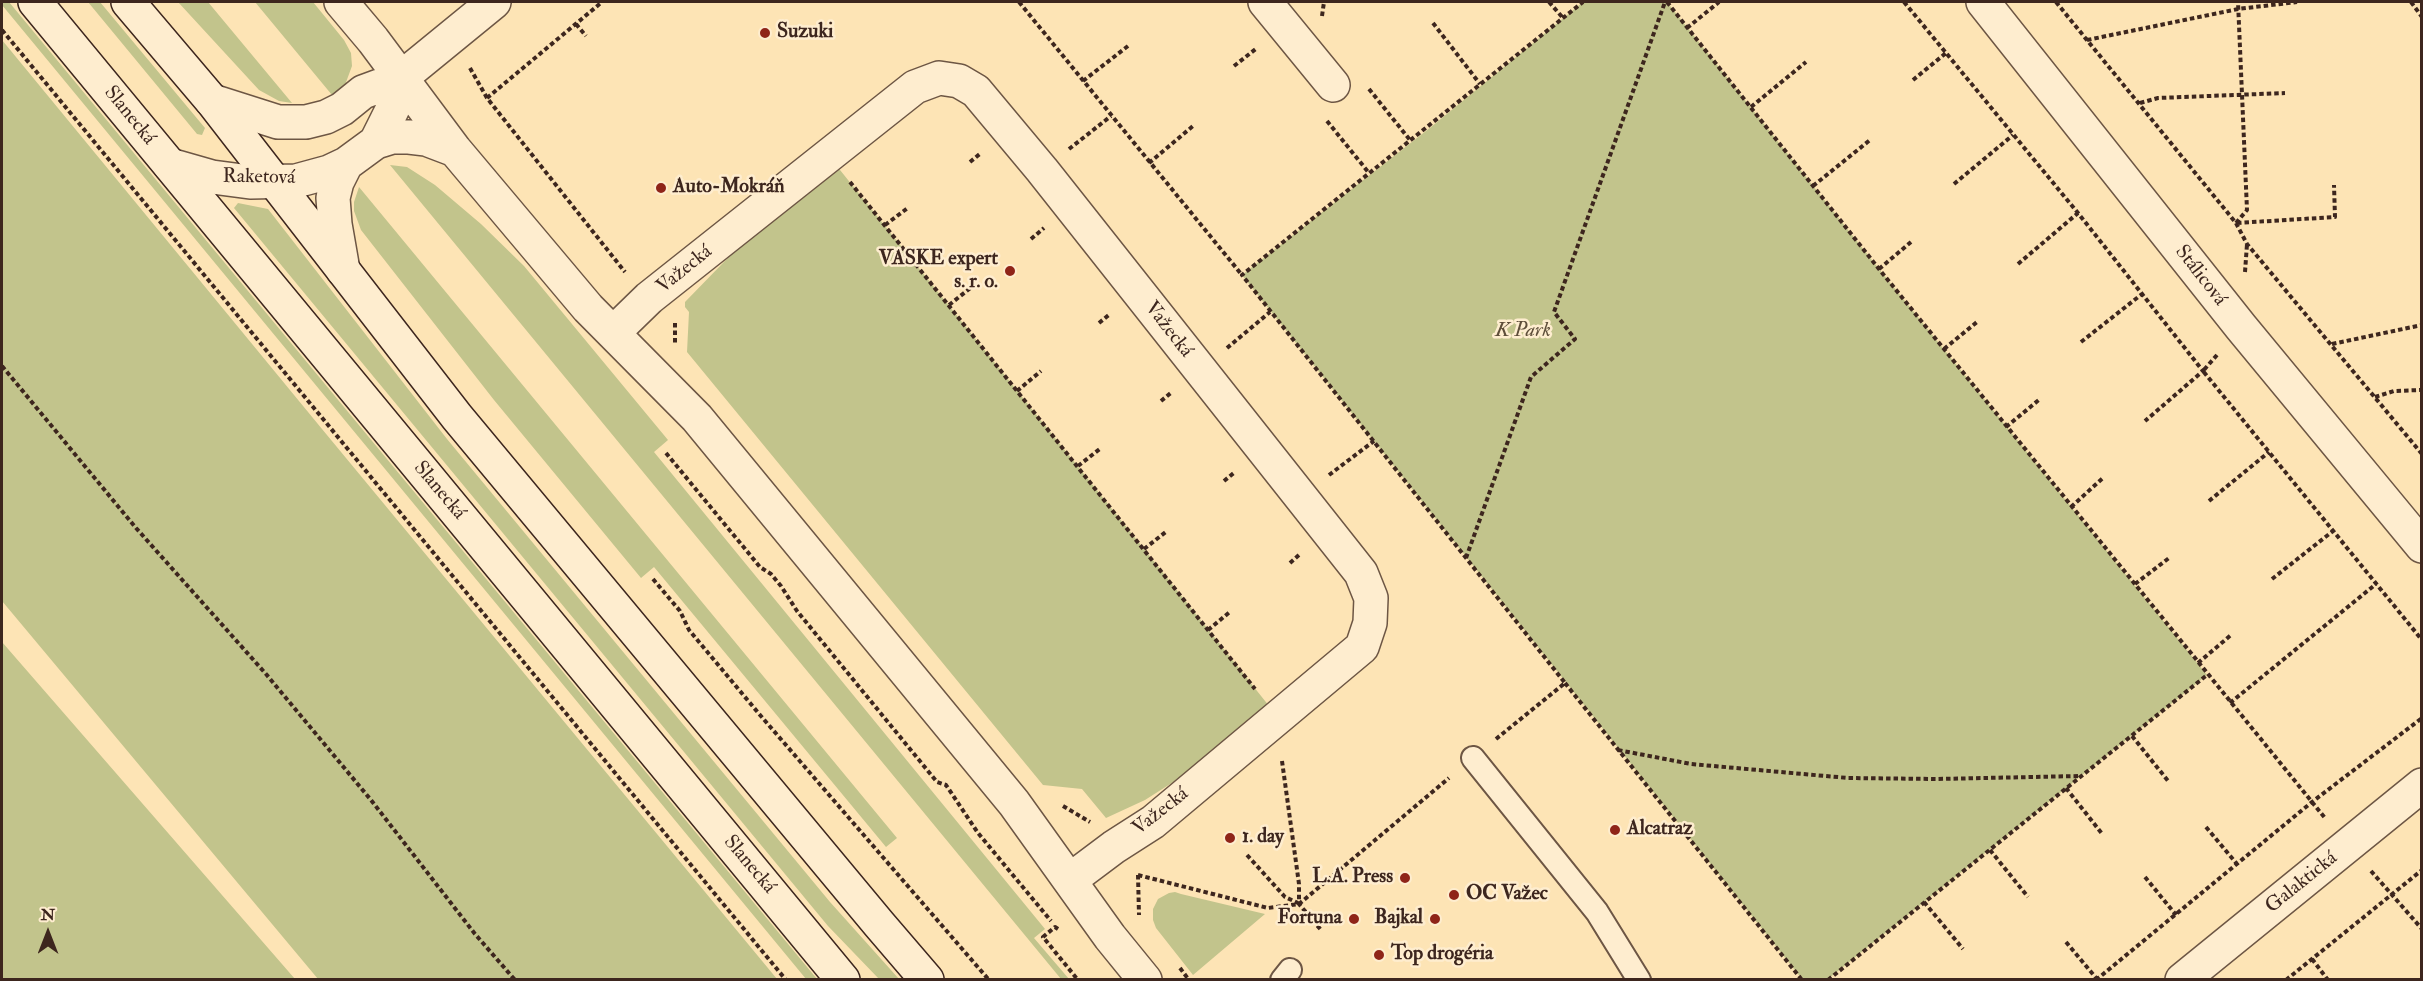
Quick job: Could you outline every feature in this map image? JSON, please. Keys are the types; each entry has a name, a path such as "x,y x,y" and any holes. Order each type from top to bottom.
{"street":[{"name":"Slanecká","path":"35,2 843,980"},
{"path":"128,2 212,102 457,417 927,980"},
{"path":"341,2 455,150 588,308 698,418 1014,803 1110,937 1144,980"},
{"path":"212,102 278,122 306,122 334,113 363,92 401,78 494,2"},
{"path":"1267,2 1333,85"},
{"name":"Stálicová","path":"1983,2 2241,327 2421,546"},
{"name":"Raketová","path":"170,165 221,179 274,182 311,178 346,164 376,142 396,102 401,78"},
{"name":"Važecká","path":"613,333 649,298 915,87 939,78 959,81 976,91 1042,170 1361,573 1371,598 1370,623 1362,647 1153,822 1114,847 1070,880"},
{"path":"376,142 392,137 409,136 426,139 455,150"},
{"path":"343,270 334,224 333,198 337,182 346,164"},
{"name":"Galaktická","path":"2182,980 2421,785"}],"lane":[{"path":"1473,758 1597,912 1639,980"}],"path":[{"path":"487,98 602,2"},
{"path":"1019,2 1242,275 1802,980"},
{"path":"1549,2 1563,18"},
{"path":"1242,275 1582,2"},
{"path":"1666,2 2006,427 2312,802"},
{"path":"1466,558 1531,377 1575,339 1554,312 1666,2"},
{"path":"1687,28 1719,2"},
{"path":"1904,2 2078,213 2421,640"},
{"path":"2056,2 2236,223 2247,244 2421,454"},
{"path":"2236,223 2247,210 2238,2"},
{"path":"2087,40 2238,9 2297,2"},
{"path":"2411,2 2421,17"},
{"path":"1433,23 1480,84"},
{"path":"576,24 586,36"},
{"path":"2,30 786,980"},
{"path":"453,36 487,98 618,260 628,276"},
{"path":"1234,66 1264,43"},
{"path":"1083,81 1128,46"},
{"path":"1913,80 1946,53"},
{"path":"1751,107 1806,62"},
{"path":"2140,103 2158,98 2285,93"},
{"path":"1149,163 1193,126"},
{"path":"1954,184 2013,135"},
{"path":"1813,186 1870,140"},
{"path":"845,174 1277,716 1299,884 1299,903"},
{"path":"2236,223 2335,217 2334,185"},
{"path":"885,225 909,207"},
{"path":"2018,264 2078,213"},
{"path":"1031,238 1049,225"},
{"path":"1879,269 1911,242"},
{"path":"2145,421 2203,371 2241,327 2247,244"},
{"path":"949,305 973,286"},
{"path":"2081,342 2142,294"},
{"path":"1099,323 1116,309"},
{"path":"674,317 676,350"},
{"path":"1944,349 1977,322"},
{"path":"2332,344 2421,325"},
{"path":"2,366 136,528 266,674 371,800 475,934 515,980"},
{"path":"1017,390 1041,371"},
{"path":"1161,401 1178,387"},
{"path":"2375,397 2394,391 2421,390"},
{"path":"2006,427 2040,399"},
{"path":"1078,466 1101,448"},
{"path":"2209,501 2268,452"},
{"path":"666,453 760,567 771,574 781,586 796,611 937,782 946,785 978,833 1062,935"},
{"path":"2071,507 2104,477"},
{"path":"1144,549 1167,531"},
{"path":"2272,579 2333,531"},
{"path":"2135,584 2169,558"},
{"path":"653,579 680,611 689,630 760,715 989,980"},
{"path":"2230,703 2376,584"},
{"path":"1208,630 1231,611"},
{"path":"2198,663 2231,634"},
{"path":"825,646 832,641"},
{"path":"1828,980 2207,675"},
{"path":"1057,802 1098,826 1138,875 1268,908 1299,903 1565,683"},
{"path":"2066,942 2096,979 2312,802 2421,718"},
{"path":"2131,736 2169,782"},
{"path":"1618,750 1691,764 1848,778 2082,776"},
{"path":"2066,788 2103,835"},
{"path":"2206,827 2237,864"},
{"path":"1990,850 2028,897"},
{"path":"1247,855 1285,897 1299,903 1321,930"},
{"path":"2286,980 2421,870"},
{"path":"1138,875 1139,914 1144,923"},
{"path":"2145,877 2176,915"},
{"path":"2393,894 2421,929"},
{"path":"1924,902 1963,949"},
{"path":"1055,927 1043,937 1078,980"},
{"path":"2312,959 2328,980"},
{"path":"1176,964 1189,980"}],"green space":[{"path":"2,2 9,2 817,979 806,979 2,5"},
{"path":"88,2 100,2 205,128 202,135 197,134"},
{"path":"178,2 208,2 292,103 279,101 259,90"},
{"path":"255,2 313,2 344,40 351,53 352,66 345,85 332,95"},
{"name":"K Park","path":"1583,2 1667,2 2207,675 1828,979 1802,979 1242,275 1431,127"},
{"path":"2,40 777,979 318,979 2,601"},
{"path":"828,155 1277,716 1145,800 1106,818 1082,789 1043,785 687,352 689,312 685,307 685,302"},
{"path":"390,165 407,167 435,185 481,224 524,266 668,440 654,452 1045,929 1034,938 1069,979 1061,979"},
{"path":"359,187 897,838 886,847 654,567 641,578 494,400 361,230 354,211 354,202"},
{"path":"238,203 268,209 447,439 830,902 899,979 879,979 828,926 234,208"},
{"path":"2,642 295,979 2,979"},
{"path":"1175,892 1265,914 1193,975 1156,928 1153,920 1153,909 1158,899"}],"place":[{"name":"Suzuki","path":"765,33"},
{"name":"Auto-Mokráň","path":"661,188"},
{"name":"VASKE expert s. r. o.","path":"1010,271"},
{"name":"Alcatraz","path":"1615,830"},
{"name":"1. day","path":"1230,838"},
{"name":"L.A. Press","path":"1405,878"},
{"name":"OC Važec","path":"1454,895"},
{"name":"Fortuna","path":"1354,919"},
{"name":"Bajkal","path":"1435,919"},
{"name":"Top drogéria","path":"1379,955"}]}
